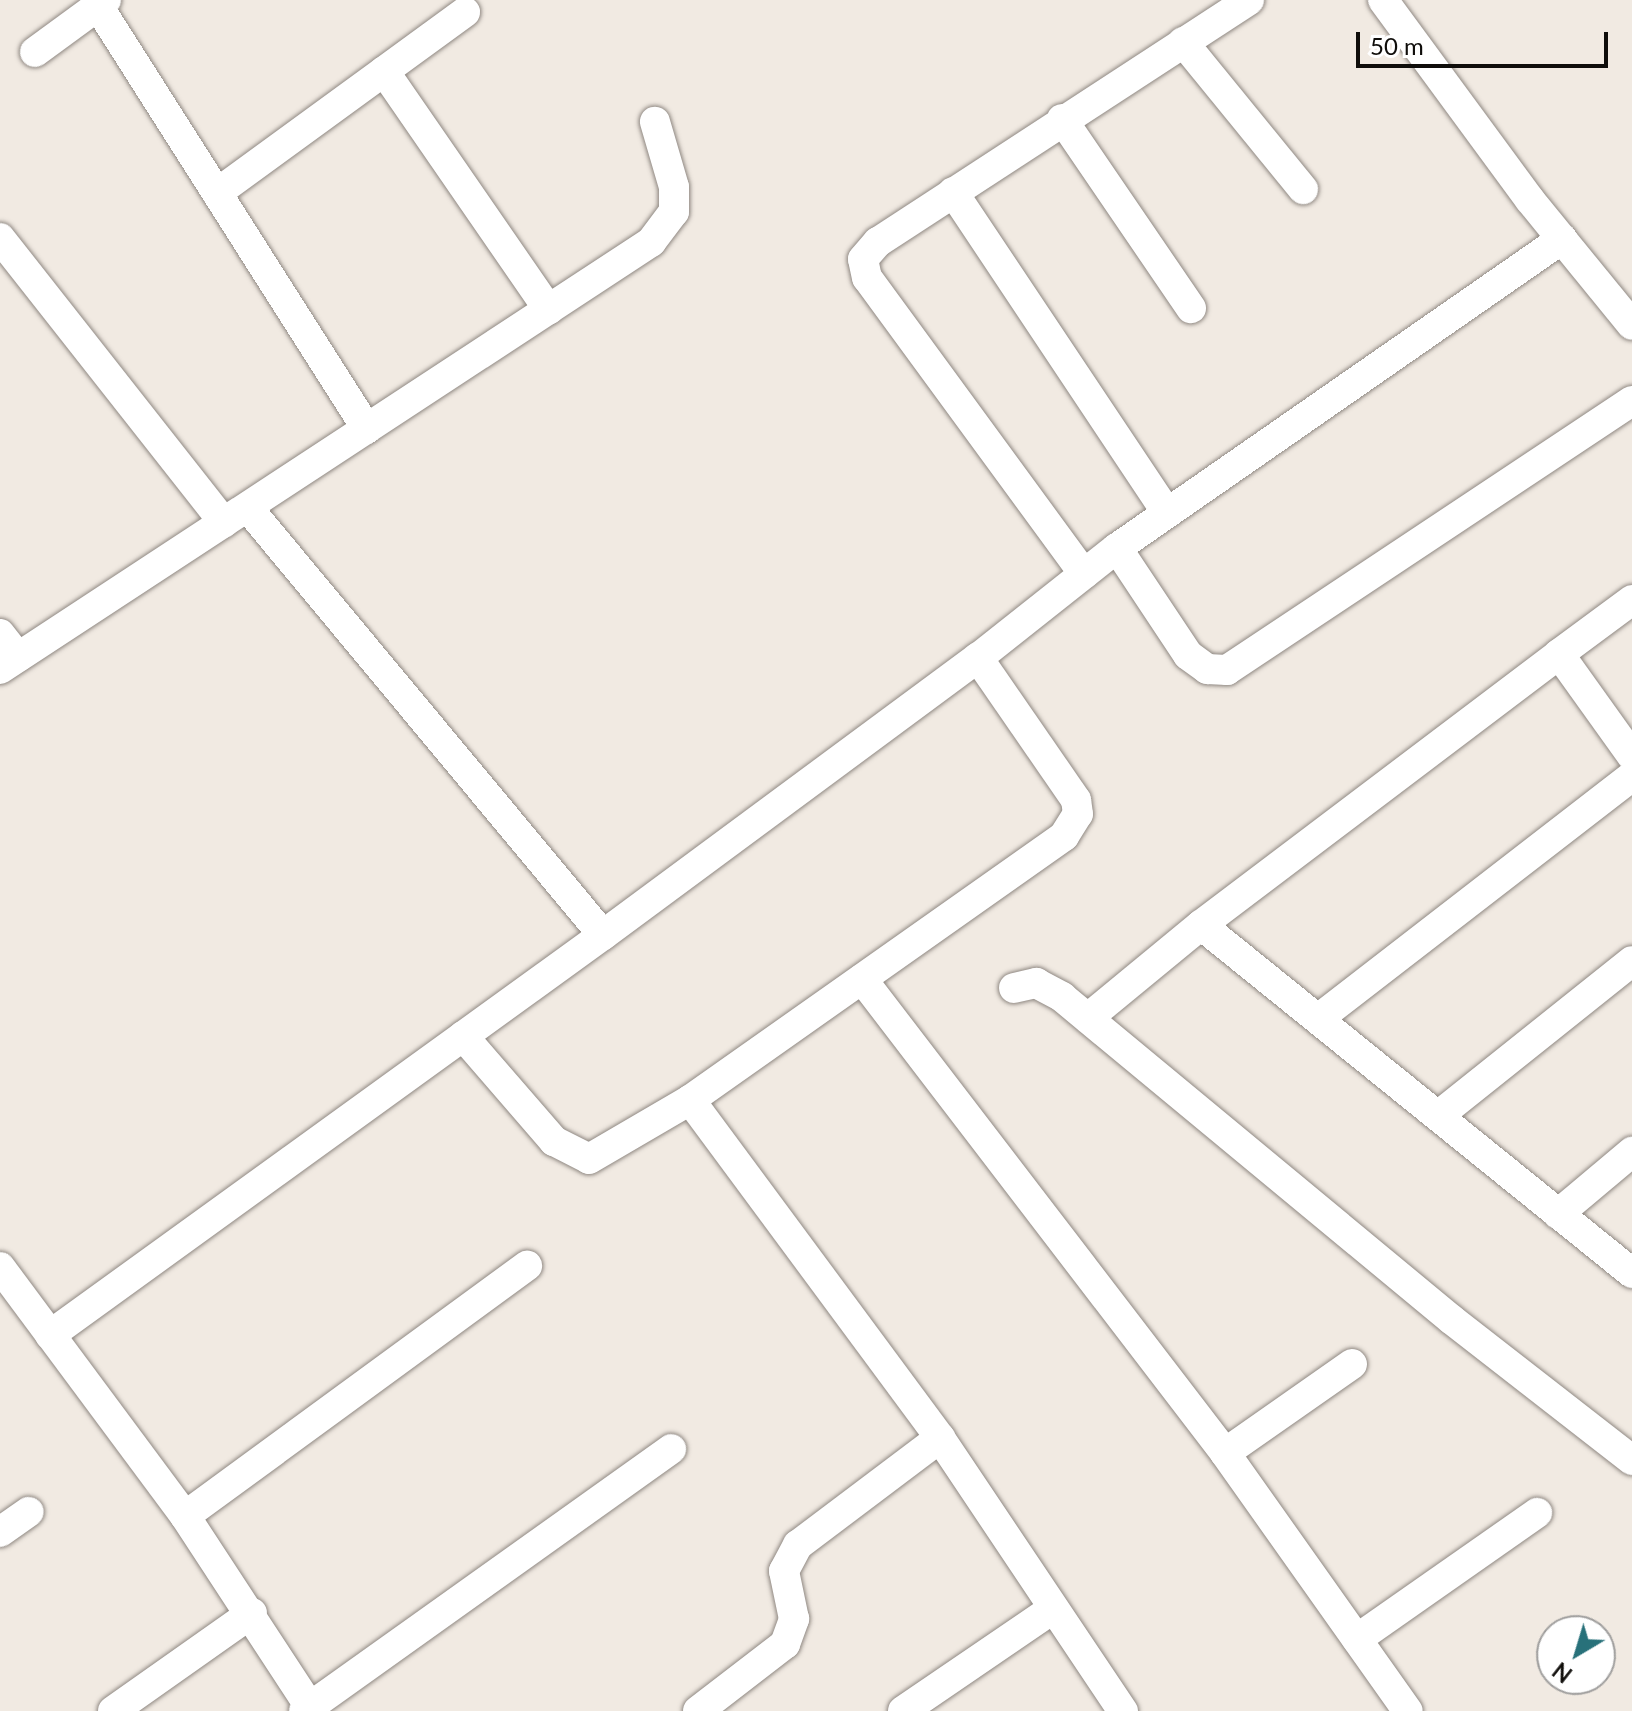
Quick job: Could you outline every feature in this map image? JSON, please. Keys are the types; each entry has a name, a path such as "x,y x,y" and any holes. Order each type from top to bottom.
{"street":[{"path":"1084,574 862,268 878,242 1062,119 1249,0"},
{"path":"35,52 102,3 217,193 367,429"},
{"path":"1394,7 1562,239 1632,325"},
{"path":"217,193 465,12"},
{"path":"1183,42 1303,189"},
{"path":"384,71 549,310"},
{"path":"1062,119 1191,308"},
{"path":"6,653 236,515 651,242 674,212 674,187 655,122"},
{"path":"953,192 1167,513"},
{"path":"0,238 236,515 603,935"},
{"path":"50,1335 603,935 978,658 1117,548 1562,239"},
{"path":"1117,548 1188,655 1207,669 1227,670 1632,401"},
{"path":"1088,1018 1201,925 1632,600"},
{"path":"1559,654 1632,756"},
{"path":"463,1036 554,1141 575,1157 589,1159 690,1100 1064,836 1078,814 1058,770 978,658"},
{"path":"1318,1019 1632,776"},
{"path":"1201,925 1632,1273"},
{"path":"1438,1116 1632,961"},
{"path":"862,979 1225,1453 1408,1711"},
{"path":"1014,988 1036,983 1046,986 1088,1018 1440,1310 1632,1460"},
{"path":"690,1100 940,1438 1051,1610 1123,1711"},
{"path":"1558,1214 1632,1152"},
{"path":"185,1516 527,1266"},
{"path":"0,1267 185,1516 252,1613 307,1709 671,1449"},
{"path":"1225,1453 1352,1364"},
{"path":"698,1711 785,1644 794,1619 784,1571 798,1545 940,1438"},
{"path":"0,1532 29,1512"},
{"path":"1357,1639 1537,1513"},
{"path":"903,1711 1051,1610"},
{"path":"113,1711 252,1613"}]}
